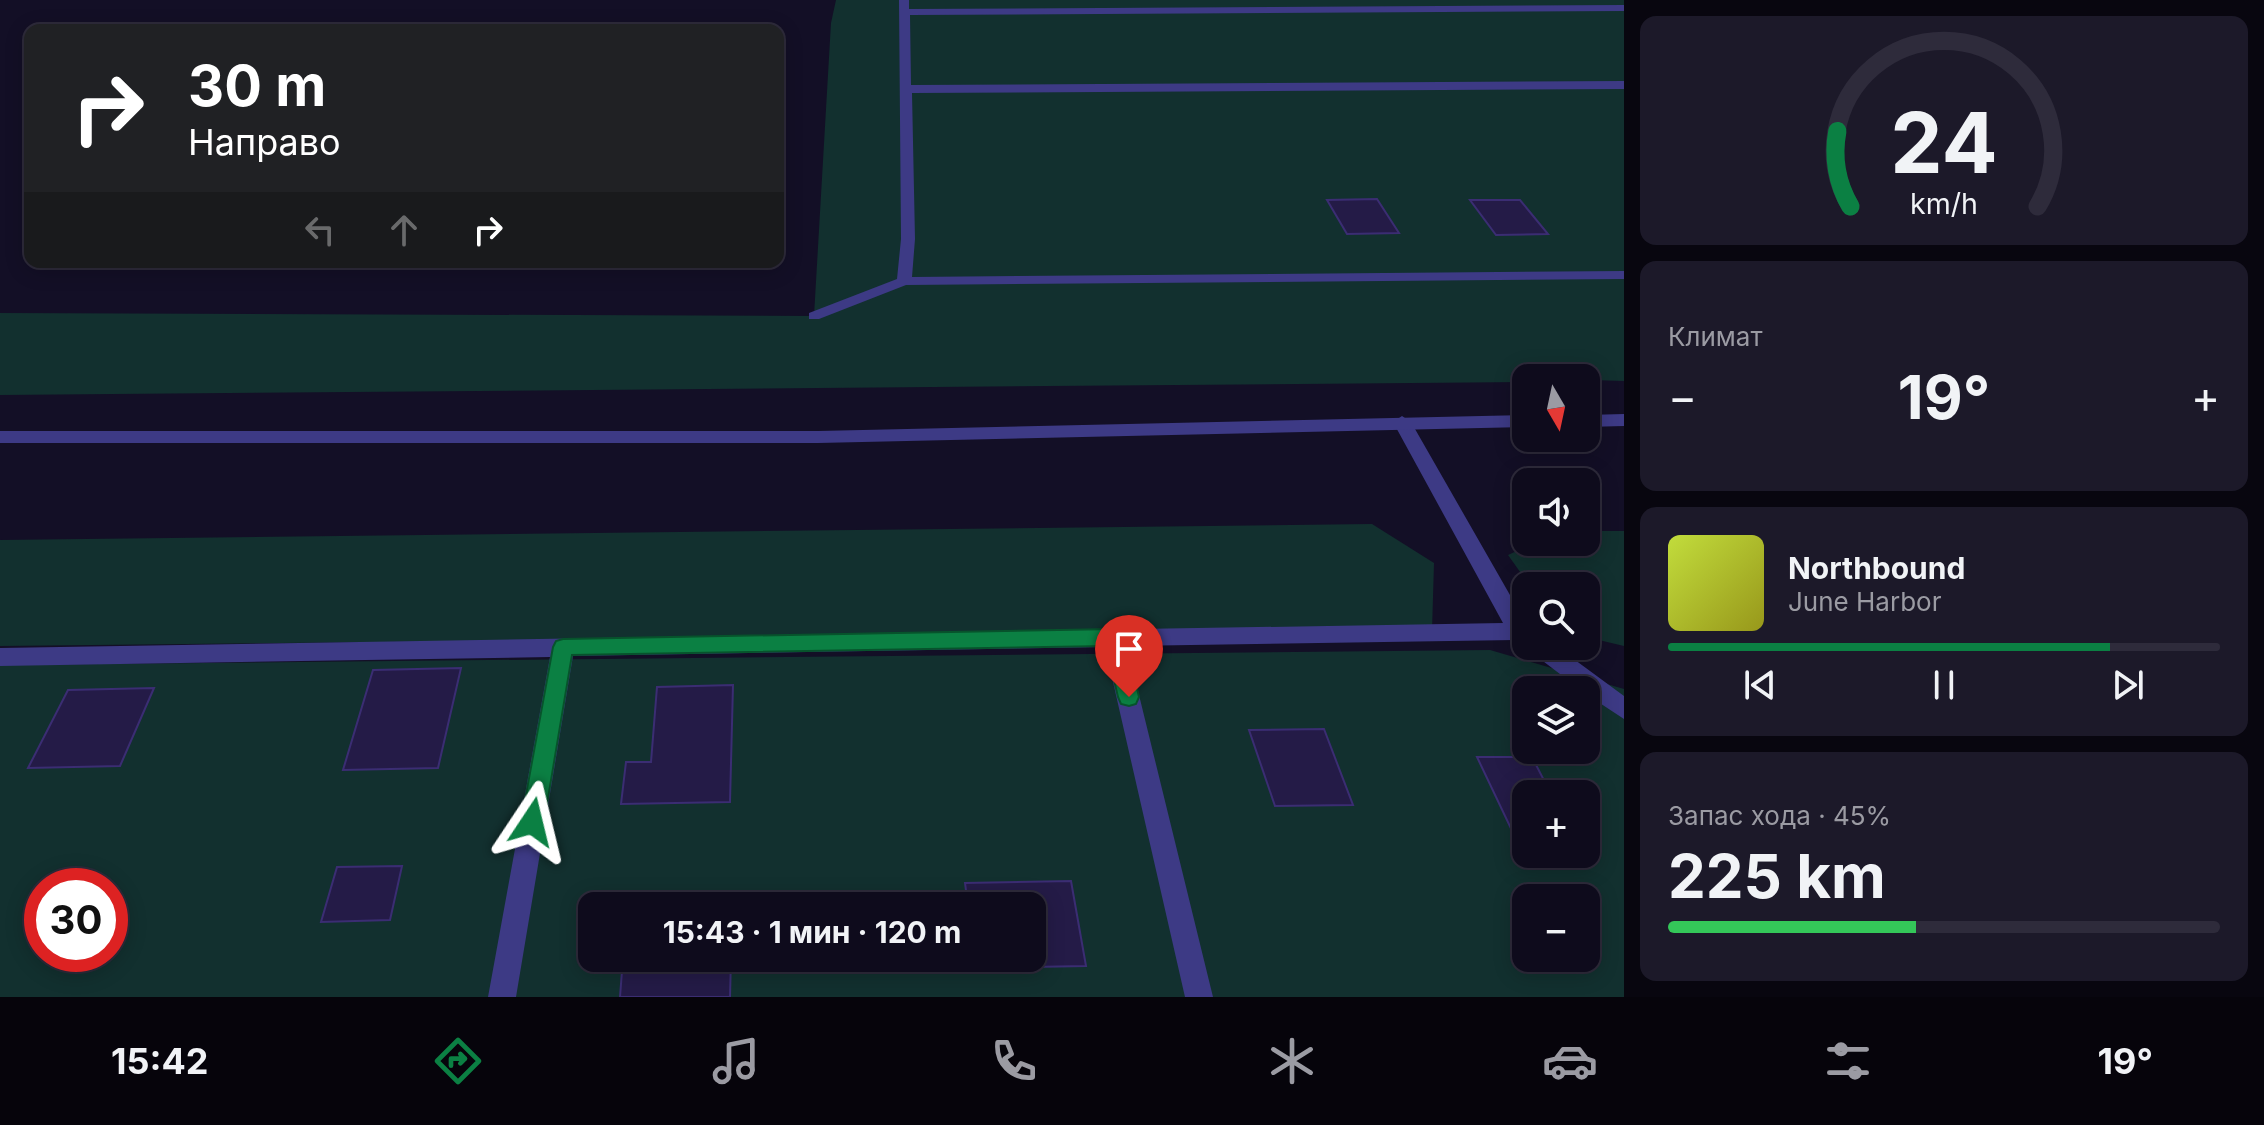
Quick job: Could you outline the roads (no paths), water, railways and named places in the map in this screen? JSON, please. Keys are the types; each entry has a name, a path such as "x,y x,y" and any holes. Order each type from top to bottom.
{"street":[{"path":"1600,421 1624,420"},
{"path":"0,437 818,437 1512,421"},
{"path":"1402,422 1512,615"},
{"path":"0,657 1512,633"},
{"path":"1114,637 1199,997"},
{"path":"502,997 563,647"},
{"path":"1558,660 1624,709"}],"lane":[{"path":"904,281 908,239 904,6 1624,8"},
{"path":"906,89 1624,85"},
{"path":"814,316 904,281 1624,275"}]}
